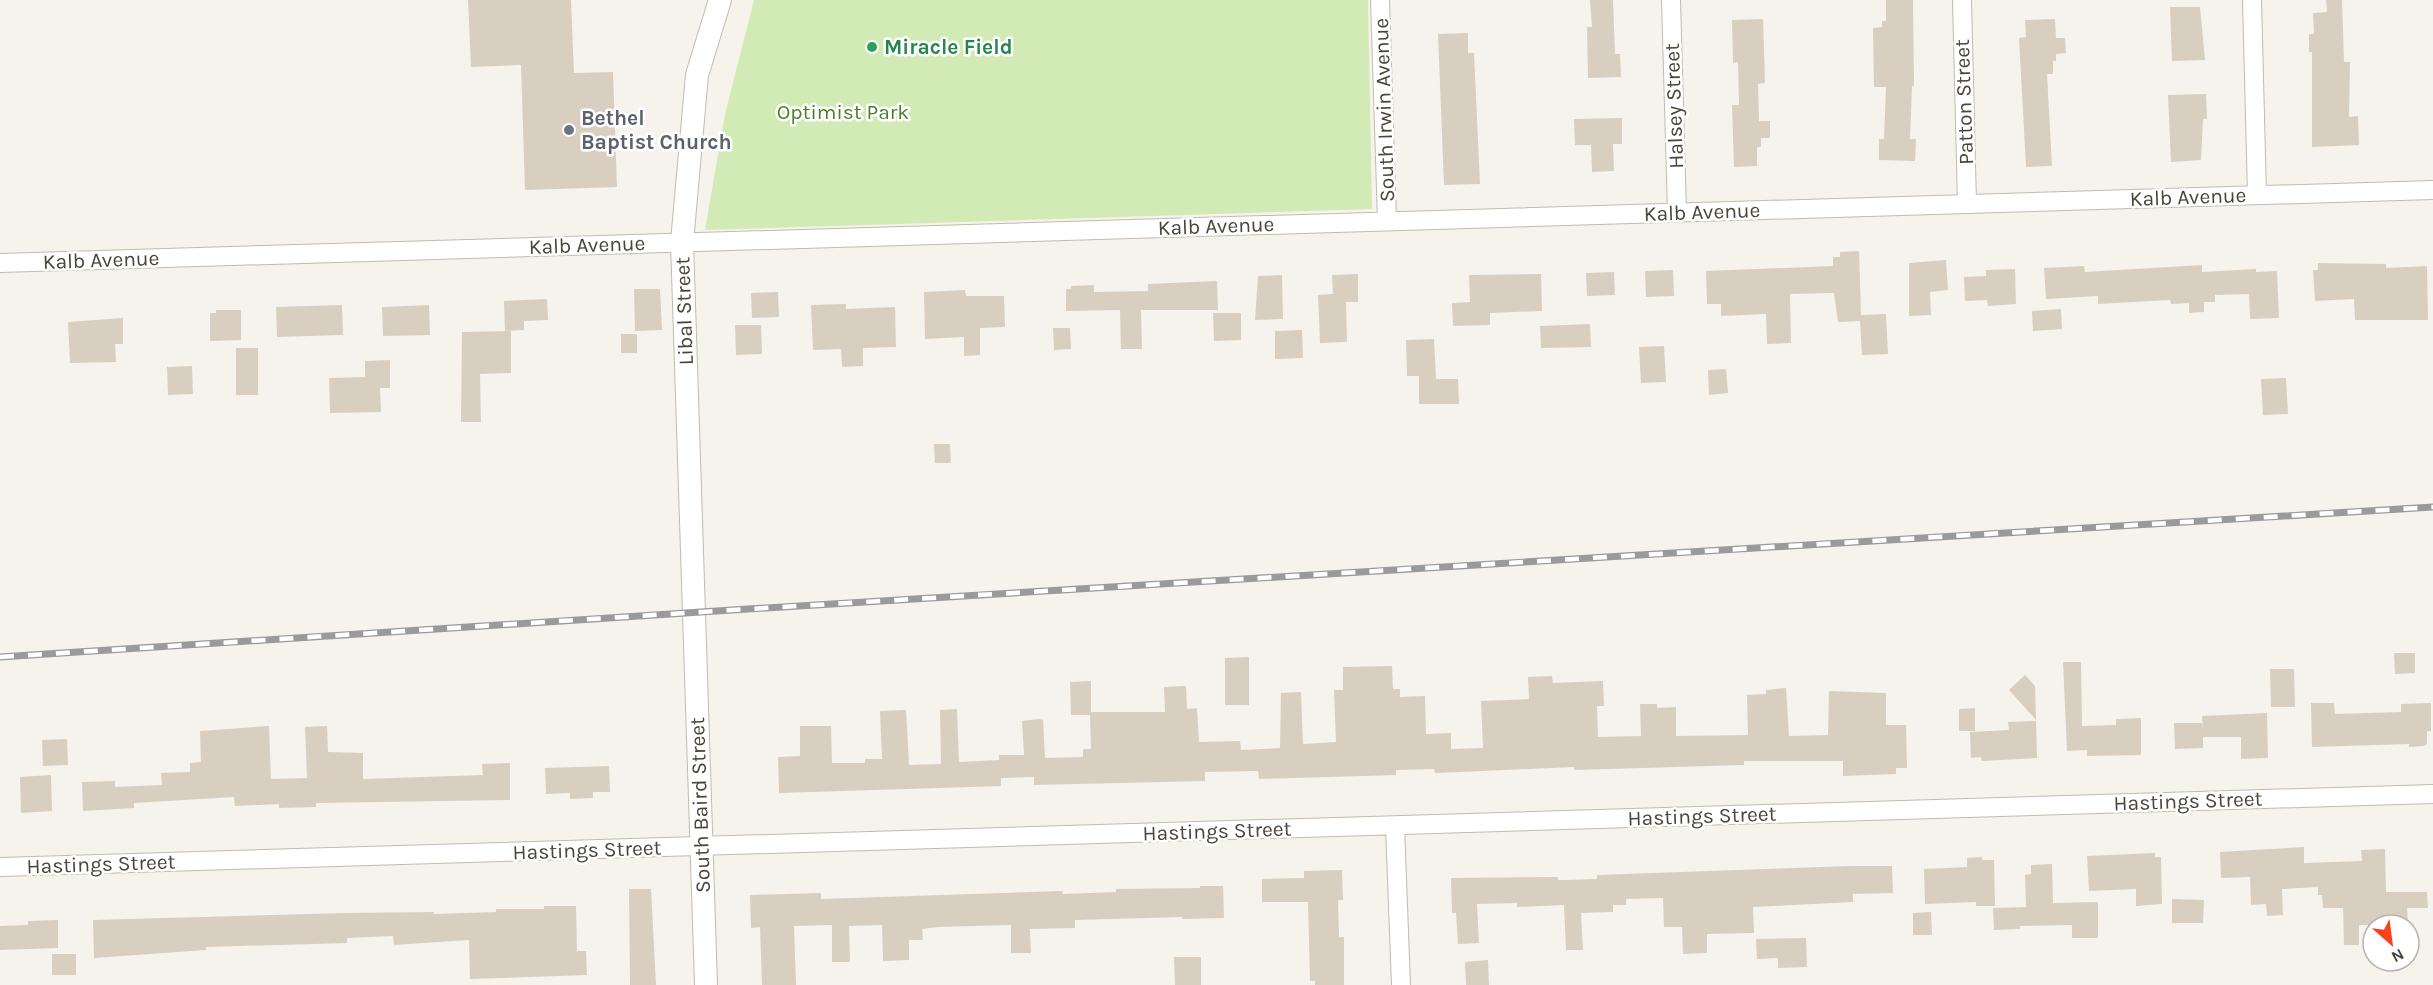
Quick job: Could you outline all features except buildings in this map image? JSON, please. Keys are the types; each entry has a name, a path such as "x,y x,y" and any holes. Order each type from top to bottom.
{"street":[{"name":"Libal Street","path":"694,626 682,242 697,75 720,0"},
{"name":"South Irwin Avenue","path":"1380,0 1387,220"},
{"name":"Halsey Street","path":"1671,0 1677,213"},
{"name":"Patton Street","path":"1962,0 1967,204"},
{"path":"2252,0 2257,195"},
{"name":"Kalb Avenue","path":"0,263 2433,190"},
{"name":"South Baird Street","path":"694,626 706,985"},
{"name":"Hastings Street","path":"0,867 2433,794"},
{"path":"1395,826 1401,985"}],"green space":[{"name":"Optimist Park","path":"754,0 1368,0 1372,209 705,230 725,114"}],"railway":[{"path":"0,657 732,610 2433,507"}],"place":[{"name":"Miracle Field","path":"872,47"},
{"name":"Bethel Baptist Church","path":"569,130"}]}
